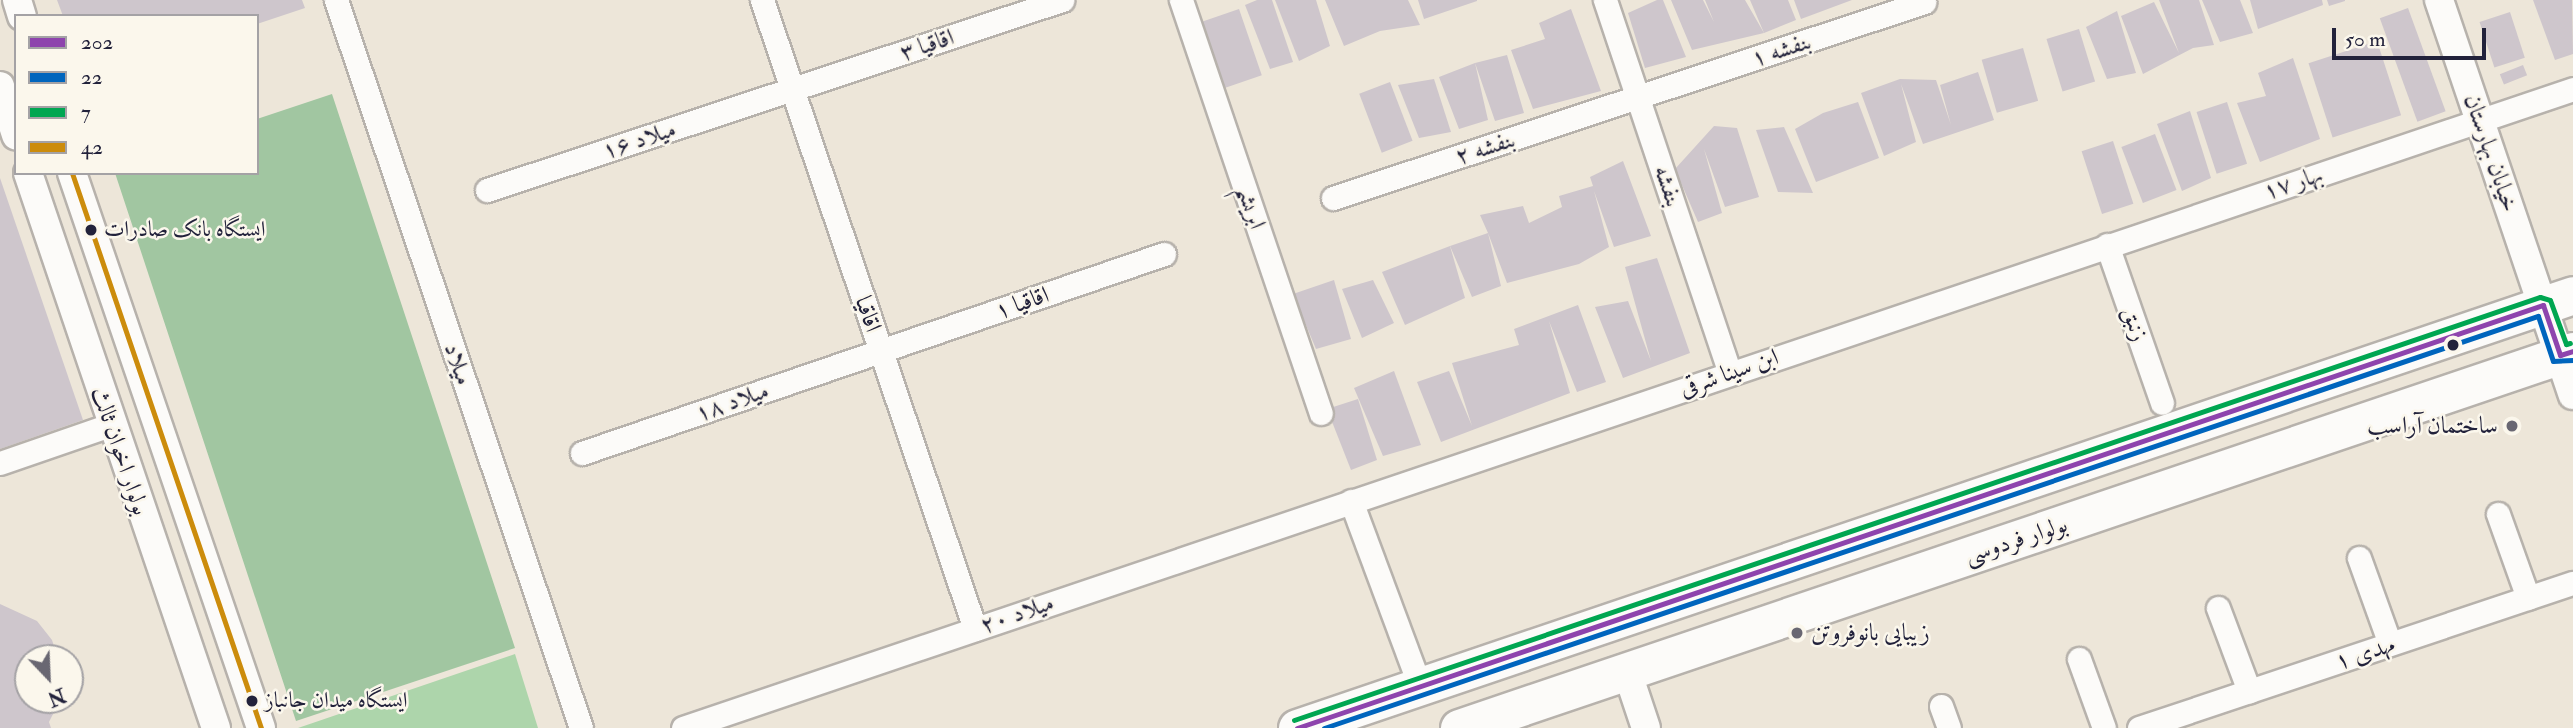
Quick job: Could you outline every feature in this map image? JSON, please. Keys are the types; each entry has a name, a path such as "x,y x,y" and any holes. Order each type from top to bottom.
{"main road":[{"path":"1297,728 2558,300"},
{"name":"بولوار فردوسی","path":"1459,728 2566,353"}],"street":[{"name":"میلاد","path":"335,0 581,728"},
{"name":"اقاقیا","path":"761,0 975,629"},
{"name":"اقاقیا ۳","path":"792,89 1062,0"},
{"name":"ابریشم","path":"1181,0 1321,413"},
{"name":"بنفشه","path":"1605,0 1730,373"},
{"name":"خیابان بهارستان","path":"2439,0 2480,121 2558,300 2573,395"},
{"name":"بنفشه ۱","path":"1638,97 1924,2"},
{"path":"0,86 14,129"},
{"name":"میلاد ۱۶","path":"487,190 792,89"},
{"name":"بهار ۱۷","path":"2107,245 2573,89"},
{"name":"بنفشه ۲","path":"1333,198 1638,97"},
{"name":"بولوار اخوان ثالث","path":"29,175 110,425 216,728"},
{"path":"73,175 108,290 261,728"},
{"name":"ابن سینا شرقی","path":"1351,501 2107,245"},
{"name":"زنبق","path":"2107,245 2162,403"},
{"name":"اقاقیا ۱","path":"881,351 1164,254"},
{"path":"69,303 108,290"},
{"name":"میلاد ۱۸","path":"582,453 881,351"},
{"path":"0,463 110,425"},
{"path":"1351,501 1420,687"},
{"name":"میلاد ۲۰","path":"684,728 1351,501"},
{"path":"2498,514 2528,598"},
{"path":"2359,558 2390,644"},
{"name":"مهدی ۱","path":"2152,726 2573,583"},
{"path":"2218,608 2249,691"},
{"path":"2079,659 2104,728"},
{"path":"1627,671 1646,728"},
{"path":"1941,706 1949,728"}],"green space":[{"path":"332,94 515,648 296,721 116,175 259,175 259,118"},
{"path":"515,654 538,728 298,728"}],"building":[{"path":"57,0 302,0 305,8 259,23 259,14 62,14"},
{"path":"1257,0 1272,0 1293,62 1270,69 1245,5"},
{"path":"1275,0 1316,0 1330,46 1299,61"},
{"path":"1325,0 1408,0 1420,25 1380,31 1344,46"},
{"path":"1418,0 1477,0 1477,1 1424,19"},
{"path":"1663,0 1686,57 1645,68 1628,13"},
{"path":"1671,0 1703,0 1714,22 1705,0 1745,0 1764,33 1692,50"},
{"path":"1750,0 1788,0 1796,20 1764,33"},
{"path":"1794,0 1852,0 1801,19"},
{"path":"2159,0 2199,0 2214,45 2193,48 2143,74 2121,16 2154,2 2179,53"},
{"path":"2202,0 2240,0 2253,33 2220,42"},
{"path":"2250,0 2322,0 2323,5 2258,29"},
{"path":"2327,0 2345,0 2345,1 2329,6"},
{"path":"2533,0 2572,0 2573,54 2555,60"},
{"path":"2408,8 2446,111 2417,122 2380,18"},
{"path":"1239,9 1262,75 1224,88 1201,22"},
{"path":"1571,9 1601,91 1533,109 1511,50 1545,39 1539,23"},
{"path":"2117,11 2136,73 2107,79 2086,27"},
{"path":"2510,12 2525,58 2494,68 2480,22"},
{"path":"2079,29 2095,82 2063,92 2046,39"},
{"path":"2377,41 2401,115 2333,137 2309,63"},
{"path":"2023,48 2038,101 1997,113 1982,60"},
{"path":"1507,55 1524,113 1495,121 1475,63"},
{"path":"2293,58 2320,139 2260,162 2237,103 2266,96 2258,73"},
{"path":"1475,63 1488,120 1459,129 1439,77"},
{"path":"2523,65 2527,75 2504,85 2500,74"},
{"path":"1978,72 1994,120 1923,144 1901,84 1916,142 1884,156 1861,93 1900,79 1936,80 1951,125 1940,85"},
{"path":"1434,79 1451,132 1419,138 1398,85"},
{"path":"1390,82 1413,141 1382,153 1359,94"},
{"path":"1858,102 1879,158 1816,182 1795,129 1823,113"},
{"path":"2227,102 2247,164 2217,174 2197,112"},
{"path":"2190,111 2211,178 2182,191 2157,124"},
{"path":"1714,126 1737,128 1759,197 1725,207 1704,149 1722,213 1698,222 1675,169"},
{"path":"1784,127 1813,193 1778,192 1756,130"},
{"path":"2155,134 2177,190 2143,203 2121,147"},
{"path":"2113,141 2133,204 2102,214 2082,151"},
{"path":"1623,161 1651,236 1614,247 1594,191 1609,247 1579,264 1507,283 1480,215 1523,206 1529,223 1562,207 1559,196 1593,186 1590,177"},
{"path":"0,178 83,420 0,449"},
{"path":"1488,233 1501,286 1472,297 1450,246"},
{"path":"1450,246 1465,298 1405,325 1382,272"},
{"path":"1657,258 1690,353 1623,378 1595,307 1628,301 1651,361 1625,267"},
{"path":"1334,280 1351,339 1316,349 1293,294"},
{"path":"1373,280 1394,323 1362,338 1342,289"},
{"path":"1578,305 1606,382 1577,392 1549,321 1570,393 1441,442 1417,382 1449,371 1472,426 1452,363 1519,345 1514,329"},
{"path":"1394,371 1421,445 1383,456 1354,388"},
{"path":"1358,399 1377,460 1351,470 1327,409"},
{"path":"0,604 37,621 53,644 14,644 14,714 53,714 49,722 51,728 0,728"}],"transit line":[{"name":"42","path":"73,175 261,728"},
{"name":"7","path":"1294,720 2540,297 2550,300 2566,344 2570,343"},
{"name":"202","path":"1297,728 2543,305 2560,355 2573,351"},
{"name":"22","path":"1324,728 2538,316 2553,361 2573,360"}],"place":[{"name":"ایستگاه بانک صادرات","path":"91,230"},
{"name":"ساختمان آراسب","path":"2512,426"},
{"name":"زیبایی بانوفروتن","path":"1797,633"},
{"name":"ایستگاه میدان جانباز","path":"252,701"}]}
